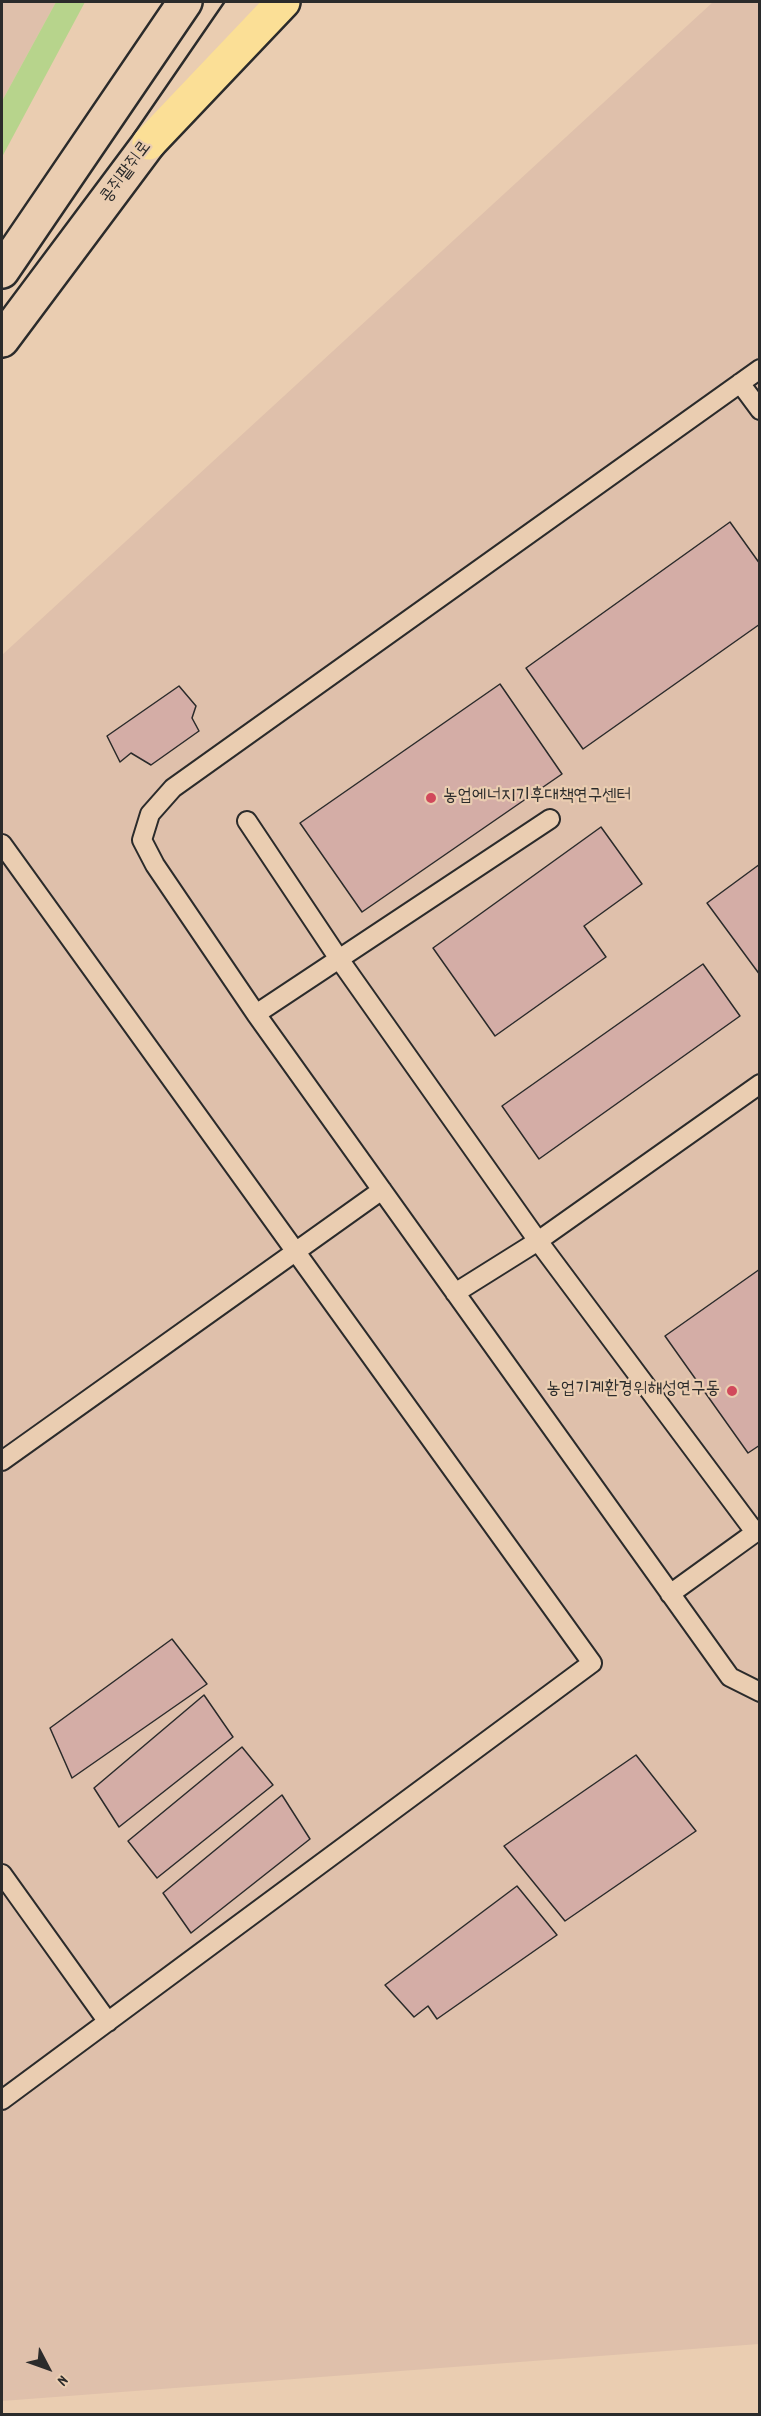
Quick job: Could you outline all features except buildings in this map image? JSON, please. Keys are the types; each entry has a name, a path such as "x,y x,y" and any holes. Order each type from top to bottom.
{"highway":[{"path":"149,143 283,2"}],"main road":[{"path":"2,271 185,2"},
{"name":"콩쥐팥쥐로","path":"2,340 149,143 246,2"}],"lane":[{"path":"759,369 173,788 150,814 142,840 155,865 256,1014 730,1677 759,1692"},
{"path":"740,383 759,410"},
{"path":"256,1014 550,819"},
{"path":"248,821 339,959 538,1241 757,1531 670,1594"},
{"path":"2,844 592,1663 2,2100"},
{"path":"455,1293 538,1241 759,1084"},
{"path":"2,1461 382,1190"},
{"path":"2,1874 108,2022"}],"shaded area":[{"path":"2,2 56,2 2,101"},
{"path":"713,2 759,2 759,2344 2,2401 2,655"}],"green space":[{"path":"56,2 85,2 2,157 2,101"}],"place":[{"name":"농업에너지기후대책연구센터","path":"431,798"},
{"name":"농업기계환경위해성연구동","path":"732,1391"}]}
